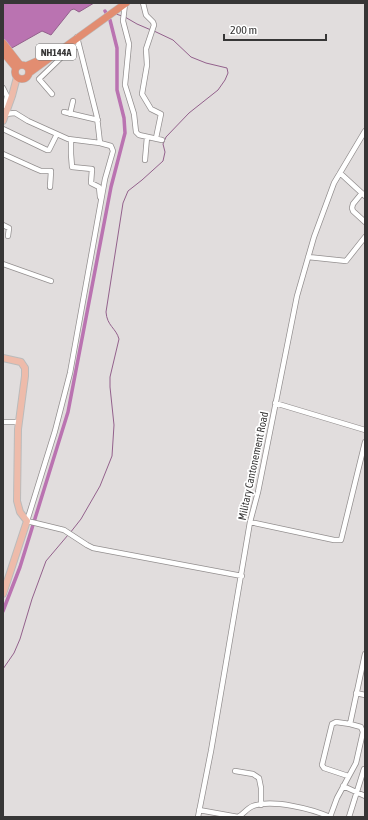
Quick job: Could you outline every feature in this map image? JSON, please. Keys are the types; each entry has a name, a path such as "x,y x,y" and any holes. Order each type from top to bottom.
{"highway":[{"name":"NH144A","path":"23,68 41,60 121,5"},
{"name":"NH144A","path":"23,68 78,37 83,32"},
{"name":"NH144A","path":"3,44 23,68 25,78 19,78"},
{"path":"3,52 23,68 15,72 19,78"}],"main road":[{"path":"3,121 6,114 6,106 12,96 19,78"},
{"path":"3,358 21,362 25,368 19,422 17,501 20,512 28,522 3,594"}],"street":[{"path":"143,3 146,16 154,22 146,49 147,65 142,94 152,109 161,114 156,138"},
{"path":"121,5 122,21 129,44 126,89 134,114 136,132 139,135 162,140"},
{"path":"78,37 98,120 100,142"},
{"path":"52,94 39,81 39,79 69,50 79,46"},
{"path":"3,88 7,96 6,106"},
{"path":"70,114 73,101"},
{"path":"64,112 98,120"},
{"path":"6,114 15,113 28,121 71,140 100,142 112,146 113,151 105,179 73,362 55,431 28,522 59,528 93,548 242,576"},
{"path":"3,129 47,150 49,150 57,134"},
{"name":"Military Cantonement Road","path":"198,817 242,576 250,522 258,492 298,296 308,257 334,183 365,131"},
{"path":"145,160 148,137"},
{"path":"71,140 72,167 92,169 91,183 99,187 101,202"},
{"path":"3,154 39,170 51,171 50,187"},
{"path":"340,173 363,195 353,204 352,208 353,211 365,222"},
{"path":"3,225 9,228 8,236"},
{"path":"308,257 345,262 365,237"},
{"path":"358,247 365,247"},
{"path":"3,264 51,281"},
{"path":"275,403 365,430"},
{"path":"3,422 19,422"},
{"path":"250,522 334,540 341,540 365,442"},
{"path":"350,724 365,654"},
{"path":"356,693 365,695"},
{"path":"199,810 235,817 243,816 253,806 261,804 301,807 330,817 337,798 354,765 363,730 361,727 336,722 332,724 322,765 324,768 348,776"},
{"path":"349,817 364,770 354,765"},
{"path":"235,771 253,774 259,778 261,788 261,804"},
{"path":"343,786 365,796"}],"shaded area":[{"path":"3,3 94,3 79,12 74,9 71,10 51,35 42,31 3,53"}],"waterway":[{"path":"3,611 20,567 68,412 111,187 125,133 124,118 117,90 117,48 110,20 105,11"},
{"path":"116,14 122,16"},
{"path":"125,17 151,30"},
{"path":"70,533 81,519 100,486 112,456 114,425 110,377 119,339 118,335 108,321 106,312 123,203 128,191 163,161 165,152 163,144 166,137 189,113 218,90 228,73 227,68 206,63 191,57 173,40 154,31"},
{"path":"3,669 14,653 20,639 32,599 46,561 68,535"}]}
